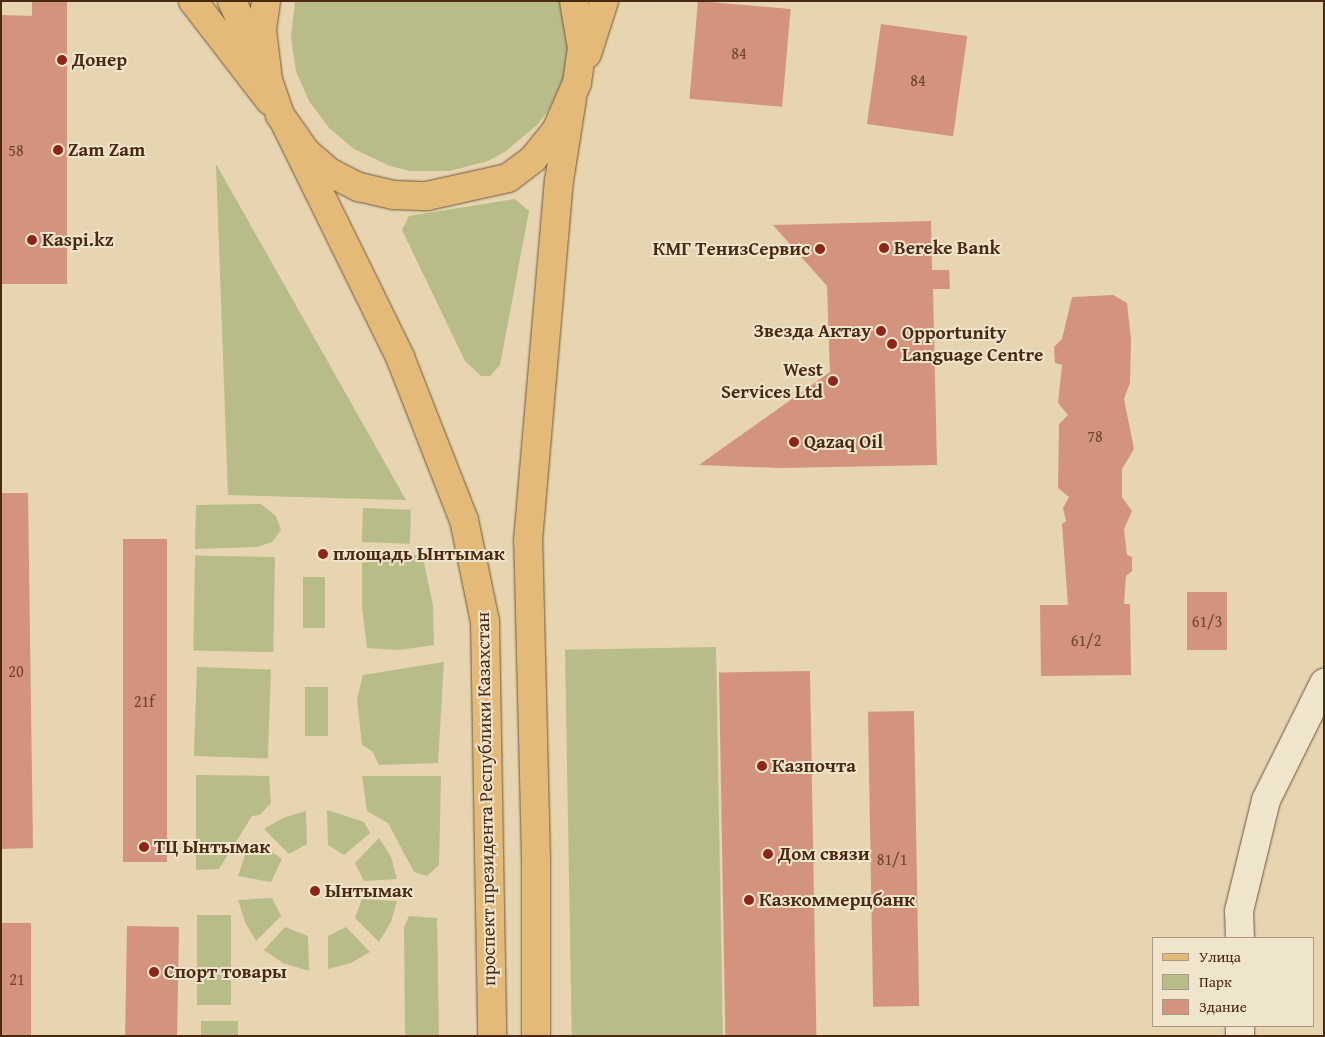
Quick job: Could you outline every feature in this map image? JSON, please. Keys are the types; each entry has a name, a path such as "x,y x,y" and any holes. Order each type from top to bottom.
{"main road":[{"path":"193,1 306,152 329,172 359,187 394,194 427,196 508,178 533,159 556,131 575,91 604,1"},
{"path":"232,1 268,80 283,119"},
{"path":"266,1 262,30 268,80"},
{"path":"536,1036 536,859 528,541 559,181 582,48 574,1"},
{"name":"проспект президента Республики Казахстан","path":"283,119 400,357 464,520 485,621 492,1036"}],"street":[{"path":"1240,937 1239,910 1266,800 1324,684"}],"green space":[{"path":"295,1 568,1 572,33 566,73 549,109 537,125 506,151 488,161 450,171 410,171 390,166 354,149 329,128 309,101 296,71 291,38"},
{"path":"216,164 406,500 228,495"},
{"path":"515,199 529,211 500,365 490,376 481,376 465,361 402,230 409,216"},
{"path":"261,504 276,516 281,530 272,542 257,547 195,549 196,505"},
{"path":"363,508 411,510 410,544 362,542"},
{"path":"422,554 433,605 434,645 399,650 367,648 362,607 362,563"},
{"path":"195,556 275,557 273,652 193,651"},
{"path":"303,577 325,577 325,628 303,628"},
{"path":"716,647 723,1036 572,1036 565,650"},
{"path":"444,662 438,763 379,765 372,751 362,745 357,699 363,675"},
{"path":"197,667 271,670 268,759 194,756"},
{"path":"305,687 328,687 328,736 305,736"},
{"path":"196,775 269,776 271,803 260,815 252,816 219,869 196,870"},
{"path":"362,776 441,776 439,865 427,876 414,872 388,823 367,811"},
{"path":"327,810 364,822 370,833 344,855 328,845"},
{"path":"306,811 307,844 289,854 264,829 283,818"},
{"path":"379,838 391,857 397,879 364,881 355,863"},
{"path":"257,841 282,859 271,882 238,876 245,855"},
{"path":"272,898 281,916 256,941 245,922 238,900"},
{"path":"362,899 397,901 391,922 379,942 355,918"},
{"path":"197,915 231,915 231,1005 197,1005"},
{"path":"409,916 437,918 439,1036 405,1036 404,927"},
{"path":"285,927 308,936 309,971 283,963 264,950"},
{"path":"346,927 370,952 351,963 328,969 328,936"},
{"path":"201,1021 238,1021 238,1036 201,1036"}],"building":[{"path":"32,1 67,1 67,284 1,284 1,15 32,16"},
{"path":"698,1 791,9 782,107 689,99"},
{"path":"881,24 967,36 953,136 867,124"},
{"name":"Звезда Актау","path":"931,221 932,270 949,270 950,289 933,289 937,465 779,468 699,465 830,372 827,286 773,225"},
{"path":"1113,295 1127,303 1131,339 1130,383 1124,399 1134,449 1122,469 1122,497 1132,511 1124,529 1127,555 1132,557 1132,571 1126,576 1124,604 1130,604 1131,675 1041,676 1040,605 1068,605 1062,524 1066,521 1063,508 1069,497 1058,488 1059,424 1068,415 1058,403 1062,365 1055,363 1054,347 1062,339 1072,297"},
{"path":"1,493 28,493 33,848 1,849"},
{"path":"123,539 167,539 167,862 123,862"},
{"path":"1187,592 1227,592 1227,650 1187,650"},
{"name":"Дом связи","path":"810,671 816,1036 725,1036 719,673"},
{"path":"914,711 919,1006 873,1007 868,712"},
{"path":"1,923 31,923 31,1036 1,1036"},
{"path":"127,926 179,927 177,1036 125,1036"}],"place":[{"name":"Донер","path":"62,60"},
{"name":"Zam Zam","path":"58,150"},
{"name":"Kaspi.kz","path":"32,240"},
{"name":"Bereke Bank","path":"884,248"},
{"name":"КМГ ТенизСервис","path":"820,249"},
{"name":"Звезда Актау","path":"881,331"},
{"name":"Opportunity Language Centre","path":"892,344"},
{"name":"West Services Ltd","path":"833,381"},
{"name":"Qazaq Oil","path":"794,442"},
{"name":"площадь Ынтымак","path":"323,554"},
{"name":"Казпочта","path":"762,766"},
{"name":"ТЦ Ынтымак","path":"144,847"},
{"name":"Дом связи","path":"768,854"},
{"name":"Ынтымак","path":"315,891"},
{"name":"Казкоммерцбанк","path":"749,900"},
{"name":"Спорт товары","path":"154,972"}]}
